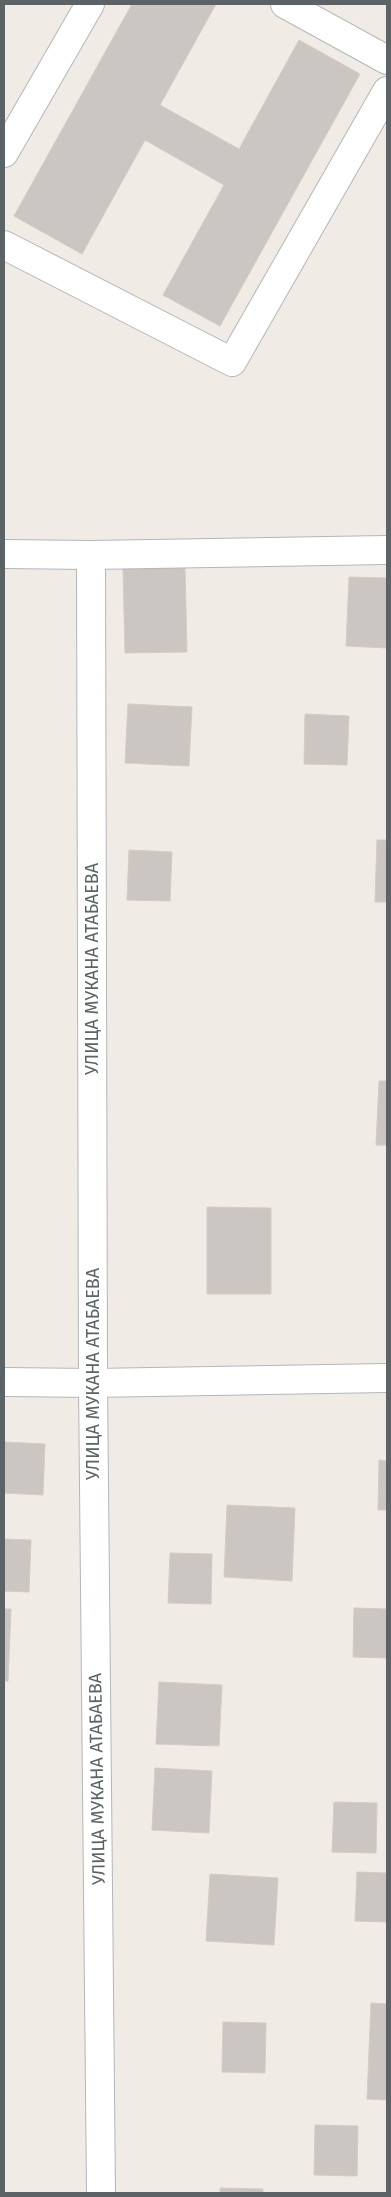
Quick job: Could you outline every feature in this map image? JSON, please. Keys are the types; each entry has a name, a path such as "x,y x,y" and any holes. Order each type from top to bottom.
{"street":[{"path":"4,153 90,4"},
{"path":"285,4 387,60"},
{"path":"4,245 232,362 387,91"},
{"path":"4,554 92,555 387,550"},
{"name":"УЛИЦА МУКАНА АТАБАЕВА","path":"92,555 93,1383 101,2193"},
{"path":"4,1382 93,1383 387,1378"}],"building":[{"path":"132,4 216,4 160,105 239,149 299,40 360,74 220,326 163,295 224,185 145,140 82,254 14,216"},
{"path":"185,567 187,652 125,653 123,568"},
{"path":"349,577 387,578 387,648 346,646"},
{"path":"128,704 192,707 189,766 125,763"},
{"path":"305,714 349,716 347,765 304,764"},
{"path":"377,840 387,840 387,902 375,902"},
{"path":"129,850 172,852 170,901 127,900"},
{"path":"379,1081 387,1081 387,1145 376,1145"},
{"path":"207,1207 271,1208 271,1294 207,1294"},
{"path":"4,1442 45,1444 43,1495 4,1493"},
{"path":"379,1460 387,1461 387,1510 378,1510"},
{"path":"227,1505 295,1508 292,1581 224,1577"},
{"path":"4,1539 31,1540 29,1592 4,1591"},
{"path":"170,1553 212,1554 211,1604 168,1603"},
{"path":"354,1608 387,1609 387,1658 353,1657"},
{"path":"4,1609 11,1609 8,1681 4,1681"},
{"path":"159,1682 222,1685 219,1746 156,1744"},
{"path":"155,1768 212,1771 209,1833 152,1830"},
{"path":"334,1802 377,1803 376,1853 332,1852"},
{"path":"357,1872 387,1873 387,1922 355,1921"},
{"path":"210,1874 278,1878 274,1945 206,1941"},
{"path":"371,2003 387,2004 387,2100 367,2099"},
{"path":"223,2022 266,2023 265,2073 222,2072"},
{"path":"315,2125 358,2126 357,2176 314,2175"},
{"path":"220,2188 263,2189 263,2193 220,2193"}]}
